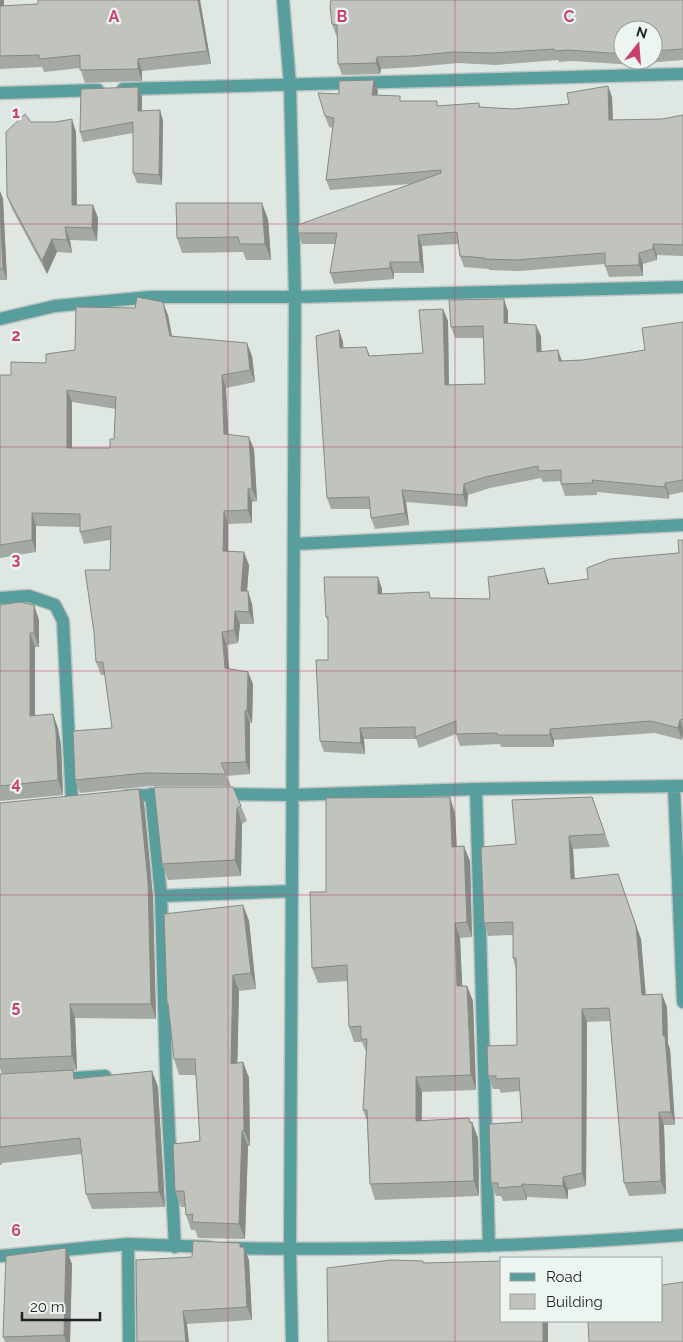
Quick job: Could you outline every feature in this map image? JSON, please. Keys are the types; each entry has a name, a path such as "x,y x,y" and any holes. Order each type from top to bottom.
{"street":[{"path":"283,0 290,84 295,297 290,1249 292,1342"},
{"path":"0,93 683,74"},
{"path":"0,319 54,306 150,297 295,297 683,287"},
{"path":"295,544 683,525"},
{"path":"0,598 29,596 56,605 63,621 72,802"},
{"path":"210,794 292,795 476,789 679,786 683,1002"},
{"path":"476,789 490,1246"},
{"path":"151,794 161,896 161,1074 175,1247"},
{"path":"111,798 151,794 180,794"},
{"path":"161,896 292,890"},
{"path":"49,1079 117,1076"},
{"path":"0,1256 128,1244 175,1247 290,1249 490,1246 683,1235"},
{"path":"128,1244 129,1342"}],"building":[{"path":"38,0 198,0 207,51 138,59 138,69 80,70 80,55 39,59 39,55 0,56 0,6 38,4"},
{"path":"331,0 683,0 683,49 663,50 663,20 613,20 613,53 568,50 555,51 554,49 492,53 454,52 377,57 376,63 338,64 337,25 332,24"},
{"path":"374,80 372,95 400,96 400,101 437,101 437,106 479,103 479,107 513,109 569,104 567,93 608,86 609,120 662,119 683,115 683,245 653,244 653,249 639,253 639,265 605,266 605,253 515,260 460,256 457,232 418,235 420,262 390,262 390,268 330,273 337,233 298,233 298,225 441,173 441,170 326,180 334,118 325,116 318,93 339,94 339,81"},
{"path":"138,87 138,111 160,110 159,175 133,173 133,122 80,132 81,89"},
{"path":"25,114 31,122 56,122 72,119 72,205 93,205 92,228 65,227 67,240 52,239 42,261 7,196 6,132"},
{"path":"176,203 262,203 265,244 240,244 238,237 177,238"},
{"path":"0,207 3,269 0,269"},
{"path":"137,297 163,302 170,336 247,343 250,370 222,375 224,434 249,437 252,489 248,489 248,510 224,511 223,551 244,552 241,591 248,591 249,612 235,611 234,630 222,632 225,668 248,672 247,711 245,711 246,762 221,763 226,774 146,773 75,780 73,731 112,728 103,662 96,662 94,632 85,570 110,570 111,526 80,532 80,514 32,513 32,540 0,545 0,375 11,375 11,362 46,363 46,354 75,350 76,307 135,308","holes":["67,390 116,397 114,439 110,439 110,448 67,448"]},
{"path":"504,299 504,323 536,325 537,352 558,350 559,361 583,360 645,350 642,328 683,322 683,480 665,483 665,487 592,480 593,483 561,484 561,470 538,471 538,466 485,477 464,484 463,495 402,490 405,513 371,518 369,497 327,498 316,336 339,330 340,348 366,347 369,356 423,353 419,310 443,309 445,385 485,384 483,326 451,327 449,300"},
{"path":"678,540 683,540 683,719 680,720 678,728 651,721 550,729 550,735 456,734 456,721 415,737 415,727 360,728 361,743 320,741 316,660 328,660 328,617 326,617 324,577 378,577 378,594 429,592 430,598 490,599 488,577 544,568 548,584 588,579 587,568 610,559 679,553"},
{"path":"20,602 34,605 34,633 30,633 30,716 53,714 56,731 58,780 0,786 0,605"},
{"path":"154,787 233,787 241,806 237,808 235,860 162,864"},
{"path":"139,789 148,882 151,1004 70,1004 72,1056 0,1059 0,803"},
{"path":"450,797 452,847 464,846 467,922 455,923 457,986 467,986 471,1075 416,1077 416,1121 469,1118 470,1123 472,1122 474,1181 370,1184 367,1110 363,1110 367,1039 361,1039 361,1026 349,1027 347,965 312,968 310,892 326,892 326,798"},
{"path":"592,797 605,834 569,836 571,879 618,874 636,926 642,995 662,994 663,1036 665,1036 671,1112 659,1112 661,1181 624,1183 609,1008 582,1009 582,1173 563,1177 563,1186 522,1184 522,1186 498,1188 498,1183 491,1183 489,1124 522,1122 519,1078 496,1079 496,1076 488,1076 487,1046 517,1045 516,958 513,958 513,922 484,923 481,847 516,844 512,800"},
{"path":"243,905 251,973 233,975 231,1064 243,1062 244,1130 242,1131 239,1224 192,1222 193,1214 186,1215 184,1191 175,1191 173,1144 200,1141 195,1059 174,1059 167,1003 164,914"},
{"path":"73,1070 74,1079 152,1071 159,1192 86,1194 80,1138 0,1147 0,1074"},
{"path":"193,1241 240,1243 240,1247 244,1247 247,1307 183,1311 186,1342 137,1342 136,1260 192,1257"},
{"path":"66,1248 64,1335 3,1337 6,1256"},
{"path":"391,1260 423,1261 423,1263 500,1261 500,1322 543,1322 543,1342 328,1342 327,1268"},
{"path":"683,1282 683,1342 589,1342 588,1322 663,1322 663,1285"}]}
